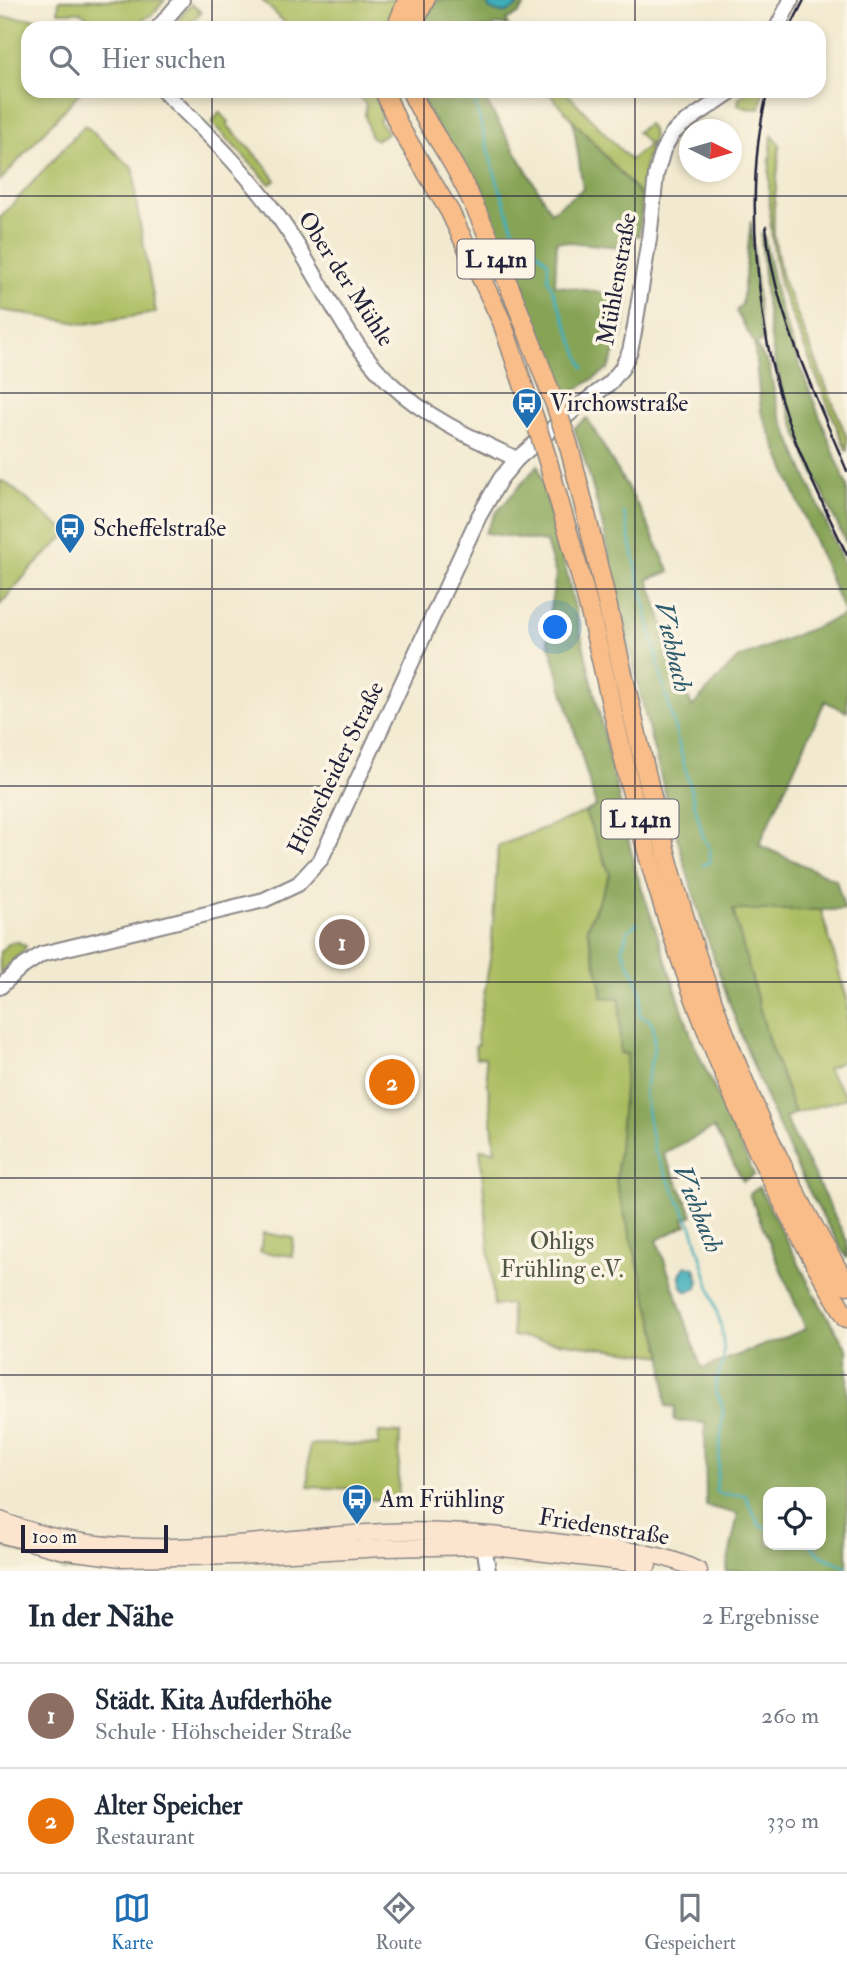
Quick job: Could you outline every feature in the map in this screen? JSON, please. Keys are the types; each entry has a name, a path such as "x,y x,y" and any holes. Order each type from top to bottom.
{"highway":[{"path":"399,21 407,0"},
{"path":"414,21 425,0"},
{"name":"L 141n","path":"387,98 401,130 450,212 502,322 547,458 589,611 656,881 711,1045 777,1173 847,1285"},
{"name":"L 141n","path":"414,98 422,116 458,174 478,216 555,404 589,521 647,776 682,907 777,1173 822,1278 847,1318"}],"main road":[{"name":"Friedenstraße","path":"0,1520 16,1527 61,1538 150,1547 204,1546 384,1532 643,1552 699,1571"},
{"name":"Friedenstraße","path":"0,1534 60,1550 150,1559 383,1548 484,1540 642,1563 674,1571"}],"street":[{"path":"164,21 182,0"},
{"path":"780,21 791,0"},
{"name":"Ober der Mühle","path":"170,98 256,185 301,252 353,342 391,384 446,422 517,460"},
{"name":"Mühlenstraße","path":"517,460 620,373 632,341 649,239 656,175 663,150 672,134 682,125 722,98"},
{"name":"Höhscheider Straße","path":"0,987 18,970 42,954 264,900 286,891 304,879 321,859 479,516 501,478 517,460"},
{"path":"484,1540 488,1571"}],"green space":[{"path":"59,0 165,0 153,14 141,21 93,21 80,12 58,12"},
{"path":"262,0 402,0 394,21 283,21"},
{"path":"432,0 486,0 490,8 520,4 522,0 529,0 517,15 506,21 422,21"},
{"path":"191,4 201,12 193,21 177,21"},
{"path":"0,17 66,20 68,21 21,21 21,98 75,98 0,181"},
{"path":"360,98 381,98 386,113 379,120 387,133 376,140 370,136 365,115 366,105"},
{"path":"421,98 484,98 551,212 583,189 573,120 643,198 639,236 623,233 620,247 557,241 555,285 629,297 622,336 608,369 564,398 542,336 498,235"},
{"path":"553,98 572,98 630,160 649,145 637,132 648,124 653,138 645,164 643,198"},
{"path":"739,98 762,98 760,109 745,108 738,104"},
{"path":"219,112 229,122 227,125 276,180 270,184 212,123"},
{"path":"85,125 134,170 136,202 156,313 85,324 0,310 0,218"},
{"path":"772,135 780,145 774,236 781,274 847,438 847,452 781,289 770,212"},
{"path":"751,221 760,325 764,339 756,345 769,366 778,410 847,572 847,712 825,701 759,845 836,880 845,910 733,910 769,1042 795,1113 785,1118 847,1241 847,1259 804,1182 773,1113 706,934 654,751 602,525 574,428 587,418 641,511 670,572 648,579 692,707 737,659 845,615 761,411 754,343 736,311 742,304"},
{"path":"761,234 764,236 779,306 847,486 847,545 801,442 779,379 769,325"},
{"path":"538,465 567,574 635,868 694,1044 754,1175 743,1181 714,1128 663,1153 693,1215 684,1219 687,1225 657,1240 702,1369 806,1329 749,1194 759,1187 818,1301 847,1349 847,1571 726,1571 738,1514 706,1506 705,1423 674,1421 675,1407 666,1406 663,1356 616,1183 627,1054 620,1053 620,998 602,997 587,928 610,874 585,812 596,806 548,639 548,620 556,575 546,542 485,533 495,514"},
{"path":"0,481 5,482 68,533 29,571 0,605"},
{"name":"Ohligs Frühling e.V.","path":"585,812 610,874 587,928 602,996 620,998 620,1053 627,1054 616,1183 663,1356 513,1336 510,1304 494,1306 480,1149 495,1151 485,1057 476,1058 475,1046 478,1045 477,1037 491,953 498,846"},
{"path":"732,910 821,910 847,999 847,1059 827,1069 847,1098 795,1113 769,1042"},
{"path":"16,941 26,946 24,950 0,973 0,952"},
{"path":"263,1233 294,1238 292,1256 260,1252"},
{"path":"379,1432 400,1433 398,1500 360,1499 360,1489 308,1487 309,1446 378,1445"},
{"path":"0,1543 83,1564 79,1571 64,1571 44,1559 0,1546"}],"water":[{"path":"486,0 522,0 515,8 503,13 489,8"},
{"path":"686,1266 695,1268 699,1281 697,1288 689,1292 684,1290 680,1280 681,1272"}],"waterway":[{"name":"Viehbach","path":"475,98 493,168 513,228 548,262 548,278 584,368"},
{"name":"Viehbach","path":"624,513 662,680 703,836 710,849 710,862 703,865"},
{"name":"Viehbach","path":"637,923 628,931 622,948 639,986 639,1015 648,1019 653,1026 654,1049 644,1092 654,1150 693,1229 721,1326 723,1362 715,1392 723,1413 716,1492 745,1495 759,1525 763,1526"},
{"name":"Viehbach","path":"815,1550 822,1556 847,1567"}],"railway":[{"path":"794,21 804,0"},
{"path":"766,98 760,128 755,211 756,255 767,342 793,436 847,555"},
{"path":"766,226 770,258 786,320 847,471"}],"place":[{"name":"Virchowstraße","path":"527,430"},
{"name":"Scheffelstraße","path":"70,555"},
{"name":"Städt. Kita Aufderhöhe","path":"342,942"},
{"name":"Alter Speicher","path":"392,1082"},
{"name":"Am Frühling","path":"357,1526"}]}
